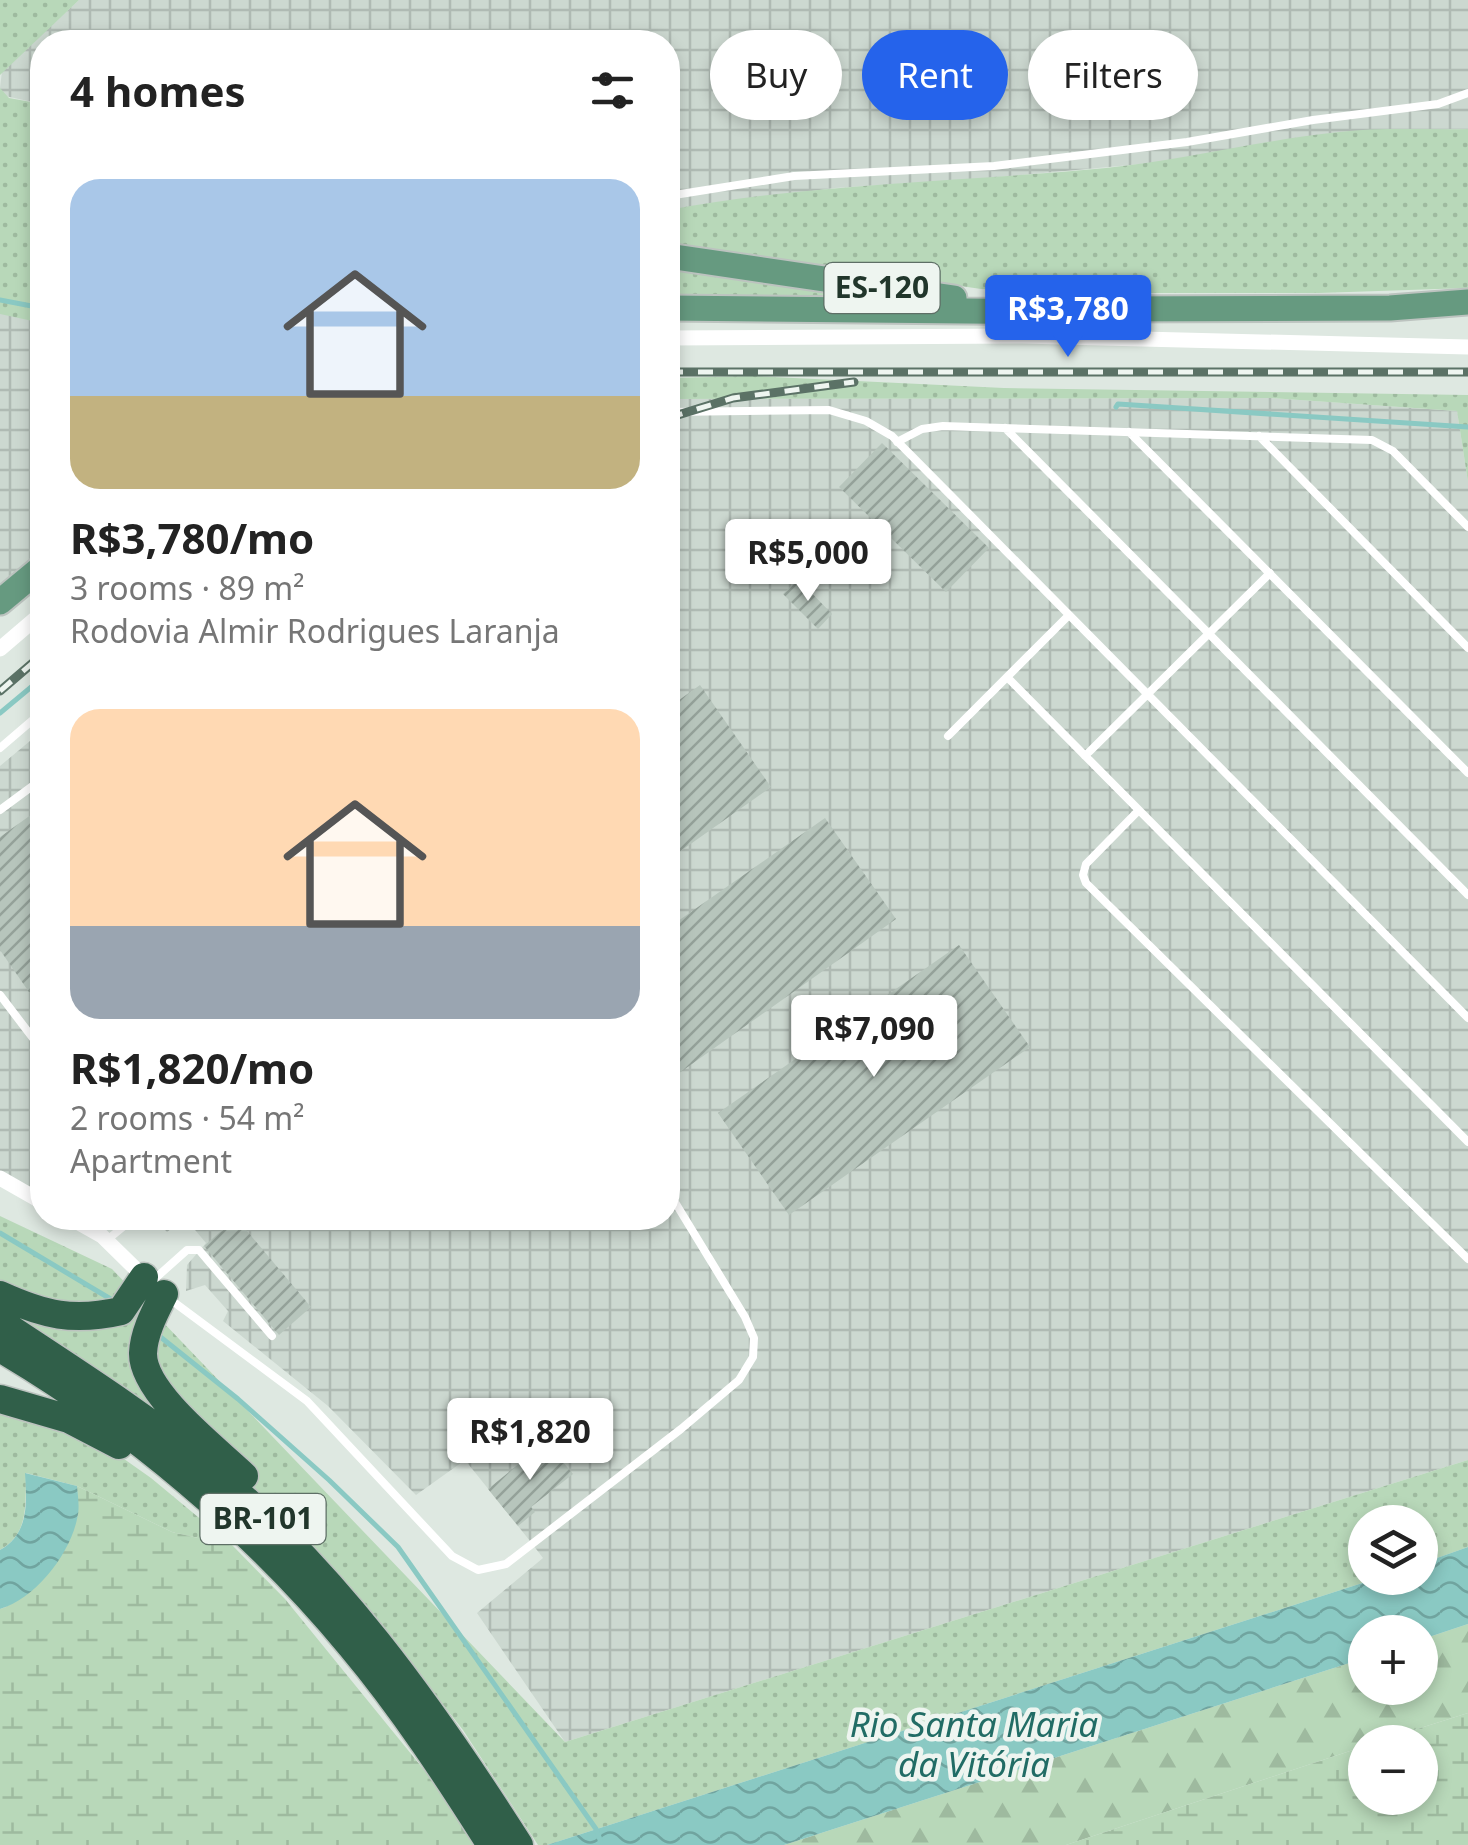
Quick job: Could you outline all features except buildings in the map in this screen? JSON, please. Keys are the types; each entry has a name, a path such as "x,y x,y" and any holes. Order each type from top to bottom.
{"highway":[{"path":"0,1295 44,1313 84,1317 122,1311 153,1285"},
{"path":"153,1285 143,1351 145,1370 158,1392 250,1482 282,1537"},
{"name":"BR-101","path":"0,1322 208,1467 282,1537 361,1623 420,1698 462,1777 491,1845"},
{"name":"BR-101","path":"0,1348 110,1420 262,1550 352,1647 519,1845"},
{"path":"0,1399 69,1419 202,1495"}],"main road":[{"name":"ES-120","path":"680,258 952,298 1099,309"},
{"name":"ES-120","path":"680,308 1006,312 1390,308 1468,302"},
{"path":"0,602 30,577"}],"street":[{"path":"680,338 1022,336 1468,348"},
{"path":"0,649 30,623"},
{"path":"0,1178 30,1195"},
{"path":"90,1230 107,1240 153,1285"}],"lane":[{"path":"680,194 794,176 994,166 1186,142 1438,104 1468,93"},
{"path":"680,412 829,410 866,421 897,442 1468,1018"},
{"path":"897,442 932,427 1380,442 1468,526"},
{"path":"1005,428 1468,896"},
{"path":"1129,432 1468,773"},
{"path":"1259,436 1468,648"},
{"path":"1085,756 1270,573"},
{"path":"948,736 1069,615"},
{"path":"1006,678 1468,1142"},
{"path":"0,748 30,722"},
{"path":"0,810 30,788"},
{"path":"1139,810 1086,864 1086,883 1468,1259"},
{"path":"0,995 30,1034"},
{"path":"272,1336 198,1250 186,1250 153,1285 307,1401 452,1556 478,1570 506,1564 682,1429 739,1380 753,1357 754,1338 745,1317 680,1210"},
{"path":"107,1240 119,1230"}],"shaded area":[{"path":"79,0 1468,0 1468,129 1340,132 1152,163 835,188 680,208 680,30 46,30"},
{"path":"30,45 30,101 5,96 0,88 2,71"},
{"path":"0,305 30,311 30,564 0,588"},
{"path":"1271,398 1457,411 1468,482 1468,1460 565,1742 477,1613 543,1558 465,1460 416,1495 328,1406 223,1321 228,1311 205,1285 186,1291 187,1265 206,1243 195,1230 680,1230 680,399"},
{"path":"30,741 30,1192 0,1174 0,766"}],"green space":[{"path":"0,0 79,0 47,30 30,30 30,47 0,75"},
{"path":"0,88 9,98 30,102 30,320 0,314"},
{"path":"1387,129 1468,129 1468,288 1319,293 981,289 680,245 680,208 722,201 1106,168 1281,140"},
{"path":"680,266 874,296 874,301 680,297"},
{"path":"754,376 1004,388 1468,395 1468,482 1457,411 1271,398 680,399 680,378"},
{"path":"0,1216 112,1269 565,1742 1468,1460 1468,1547 1438,1558 1438,1505 1348,1505 1348,1588 538,1845 463,1730 411,1664 376,1620 272,1508 120,1385 0,1308"},
{"path":"0,1404 83,1430 151,1478 233,1546 172,1532 77,1486 26,1473 21,1526 0,1550"},
{"path":"77,1486 172,1532 233,1546 285,1599 451,1803 475,1845 0,1845 0,1609 6,1607 78,1516"},
{"path":"1468,1624 1468,1713 1430,1725 1348,1725 1348,1752 1066,1845 784,1845 1348,1663 1348,1705 1438,1705 1438,1634"},
{"path":"1468,1713 1468,1845 1066,1845 1348,1752 1348,1815 1438,1815 1438,1725 1430,1725"}],"water":[{"path":"25,1473 77,1486 78,1515 67,1546 49,1573 26,1596 0,1609 0,1550 21,1527 26,1506"},
{"name":"Rio Santa Maria da Vitória","path":"1468,1547 1468,1624 1438,1634 1438,1615 1348,1615 1348,1663 784,1845 547,1845 1348,1588 1348,1595 1438,1595 1438,1558"}],"waterway":[{"path":"0,300 30,306"},
{"path":"1116,407 1118,404 1468,427"},
{"path":"0,713 30,688"},
{"path":"0,1233 114,1301"},
{"path":"158,1335 238,1399 398,1547 596,1829 602,1845"}],"railway":[{"path":"680,372 1468,372"},
{"path":"680,414 733,398 854,382"},
{"path":"0,691 30,665"}]}
